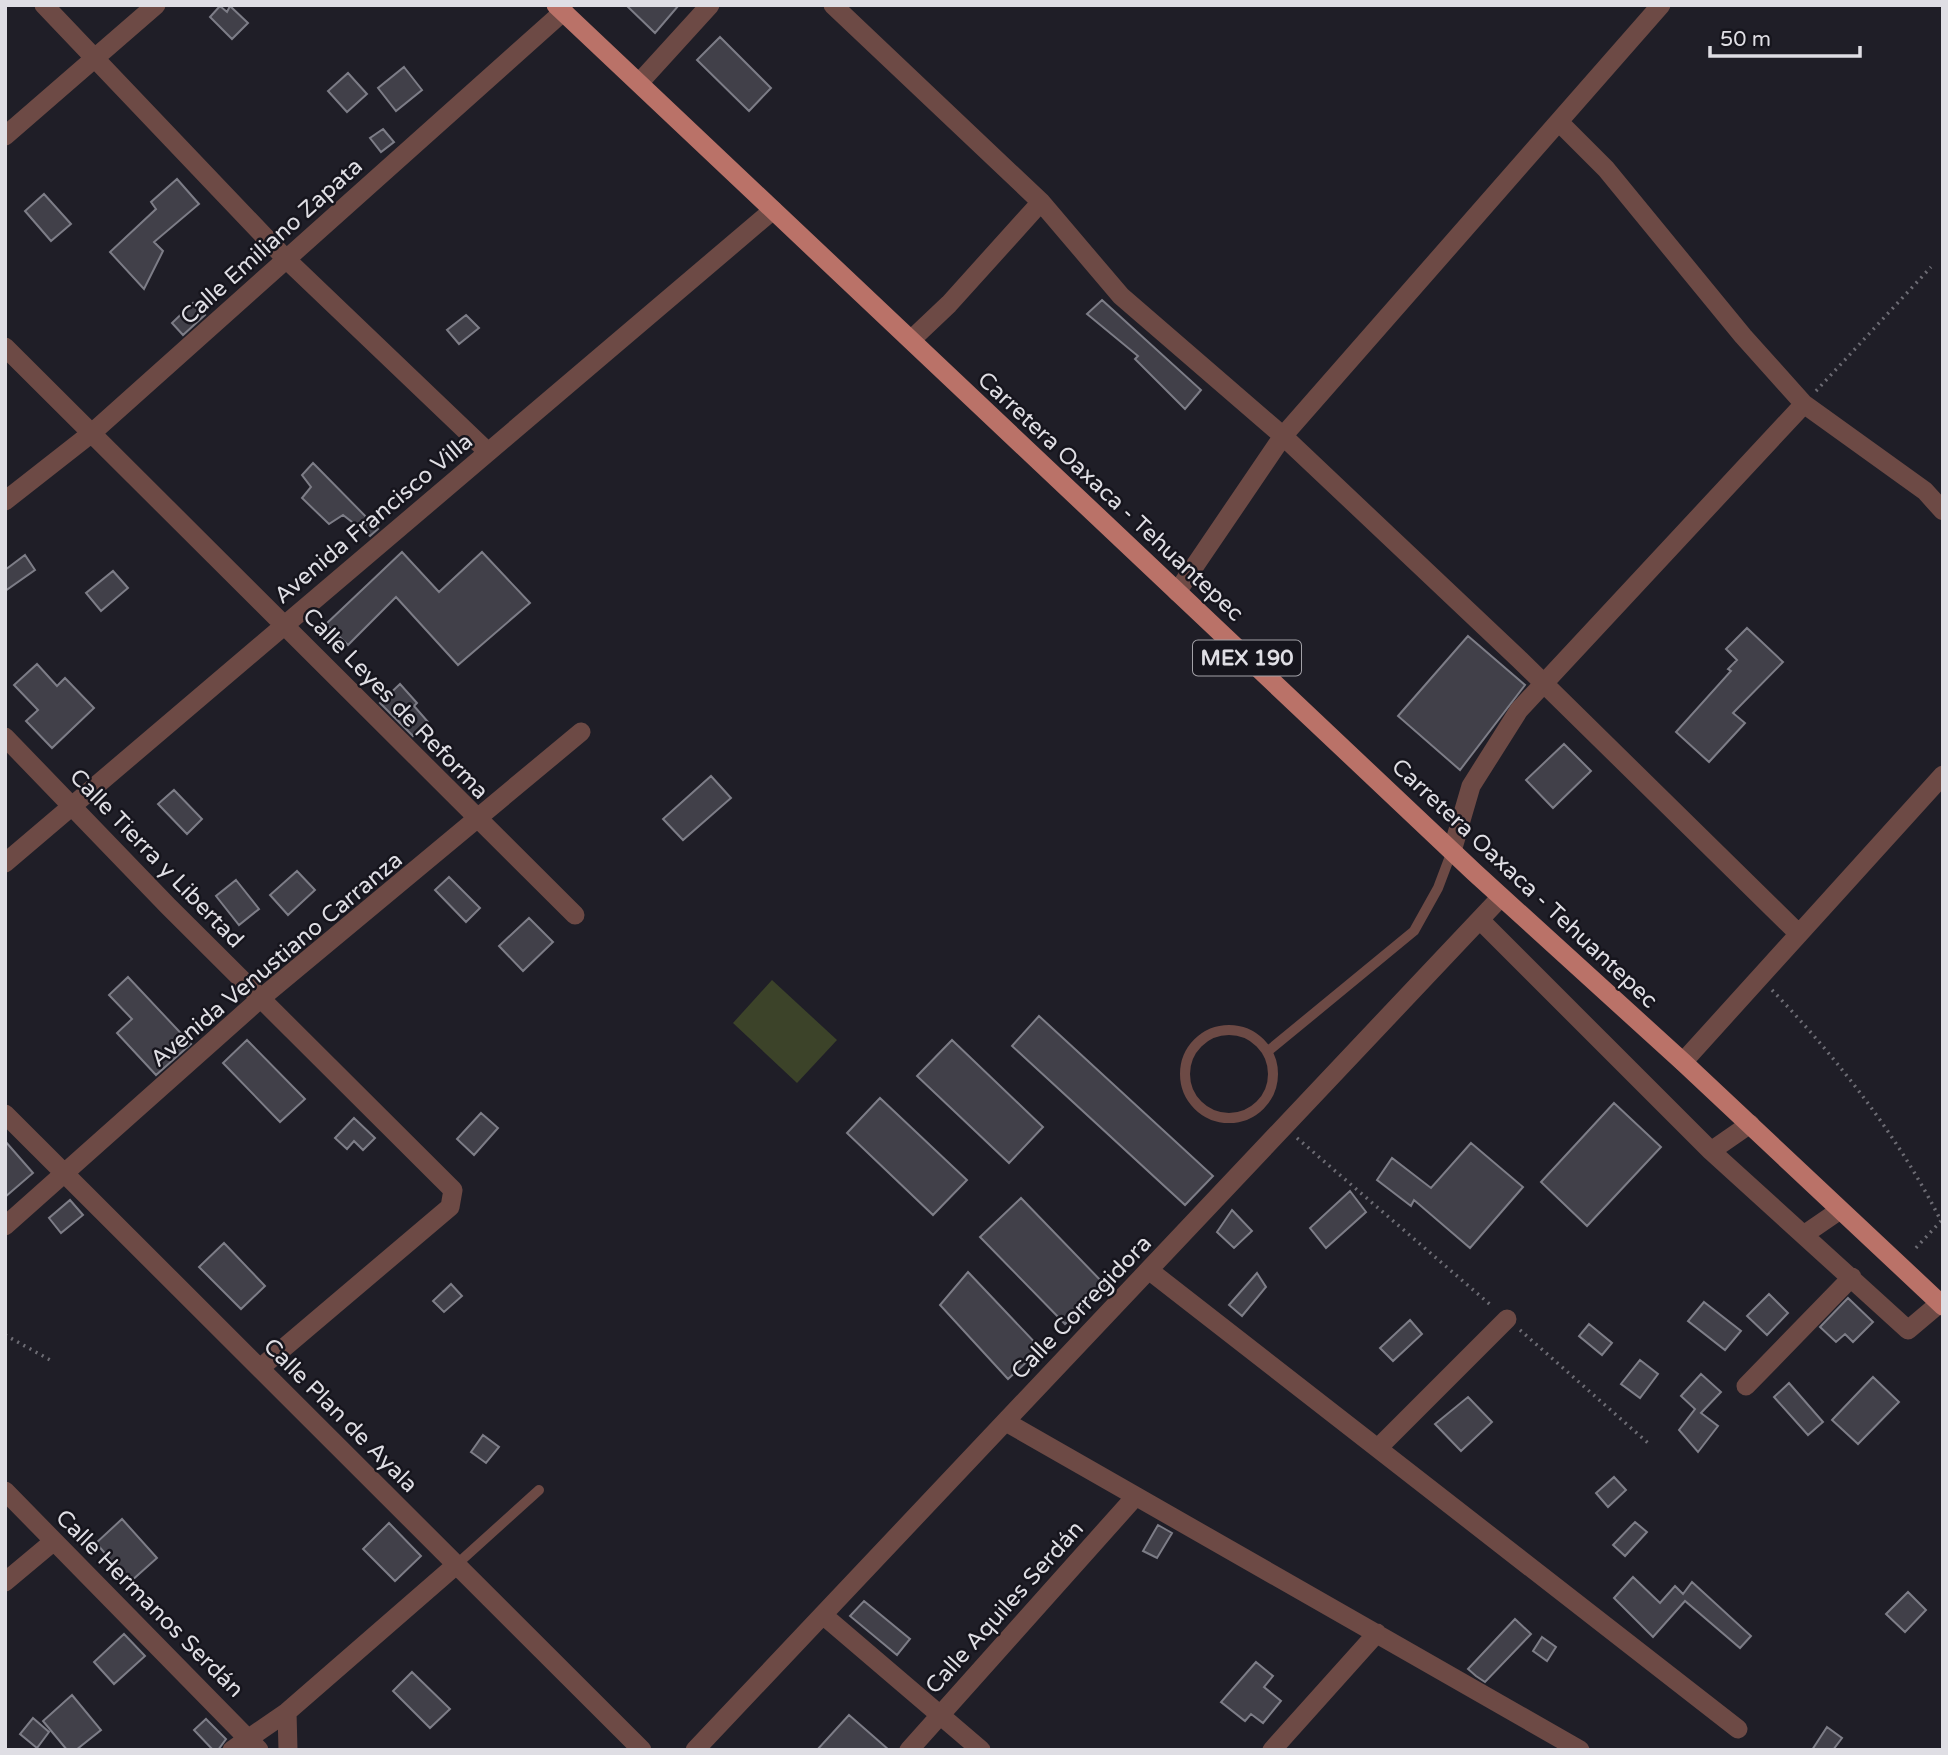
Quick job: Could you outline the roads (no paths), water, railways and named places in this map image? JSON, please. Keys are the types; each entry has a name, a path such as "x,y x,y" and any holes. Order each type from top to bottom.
{"main road":[{"name":"Carretera Oaxaca - Tehuantepec","path":"560,8 1501,897 1683,1062 1941,1304"}],"street":[{"path":"44,5 287,260 488,452"},
{"path":"5,136 156,5"},
{"path":"639,83 710,5"},
{"path":"833,5 1041,202 1121,296 1283,436 1543,684 1799,934"},
{"path":"1177,592 1283,436 1661,5"},
{"name":"Calle Emiliano Zapata","path":"5,501 93,432 287,260 560,8"},
{"path":"1559,122 1606,169 1743,336 1804,404 1925,491 1943,511"},
{"path":"911,340 949,304 1041,202"},
{"name":"Avenida Francisco Villa","path":"5,863 774,210"},
{"name":"Calle Leyes de Reforma","path":"5,347 93,432 477,821 575,915"},
{"path":"1452,851 1471,786 1519,710 1804,404"},
{"name":"Avenida Venustiano Carranza","path":"5,1226 67,1174 260,999 581,732"},
{"name":"Calle Tierra y Libertad","path":"5,737 260,999 453,1190 450,1207 260,1368"},
{"path":"1683,1062 1943,775"},
{"name":"Calle Corregidora","path":"695,1750 1501,897"},
{"path":"1480,920 1712,1151 1909,1330 1941,1304"},
{"name":"Calle Plan de Ayala","path":"5,1114 642,1750"},
{"path":"1712,1151 1750,1124"},
{"path":"1805,1234 1840,1210"},
{"path":"1150,1271 1738,1729"},
{"path":"1746,1386 1852,1277"},
{"path":"1379,1447 1507,1319"},
{"path":"1006,1422 1580,1750"},
{"name":"Calle Hermanos Serdán","path":"5,1491 253,1743"},
{"name":"Calle Aquiles Serdán","path":"909,1750 1135,1497"},
{"path":"5,1582 54,1541"},
{"path":"232,1750 253,1743 456,1565"},
{"path":"823,1615 981,1750"},
{"path":"1272,1750 1377,1633"},
{"path":"287,1712 288,1750"}],"lane":[{"path":"1267,1052 1414,931 1438,888 1452,851"},
{"path":"1229,1030 1244,1032 1257,1040 1267,1052 1273,1066 1269,1093 1250,1113 1223,1118 1210,1114 1190,1096 1185,1081 1185,1066 1190,1052 1200,1040 1229,1030"},
{"path":"456,1565 539,1490"}]}
